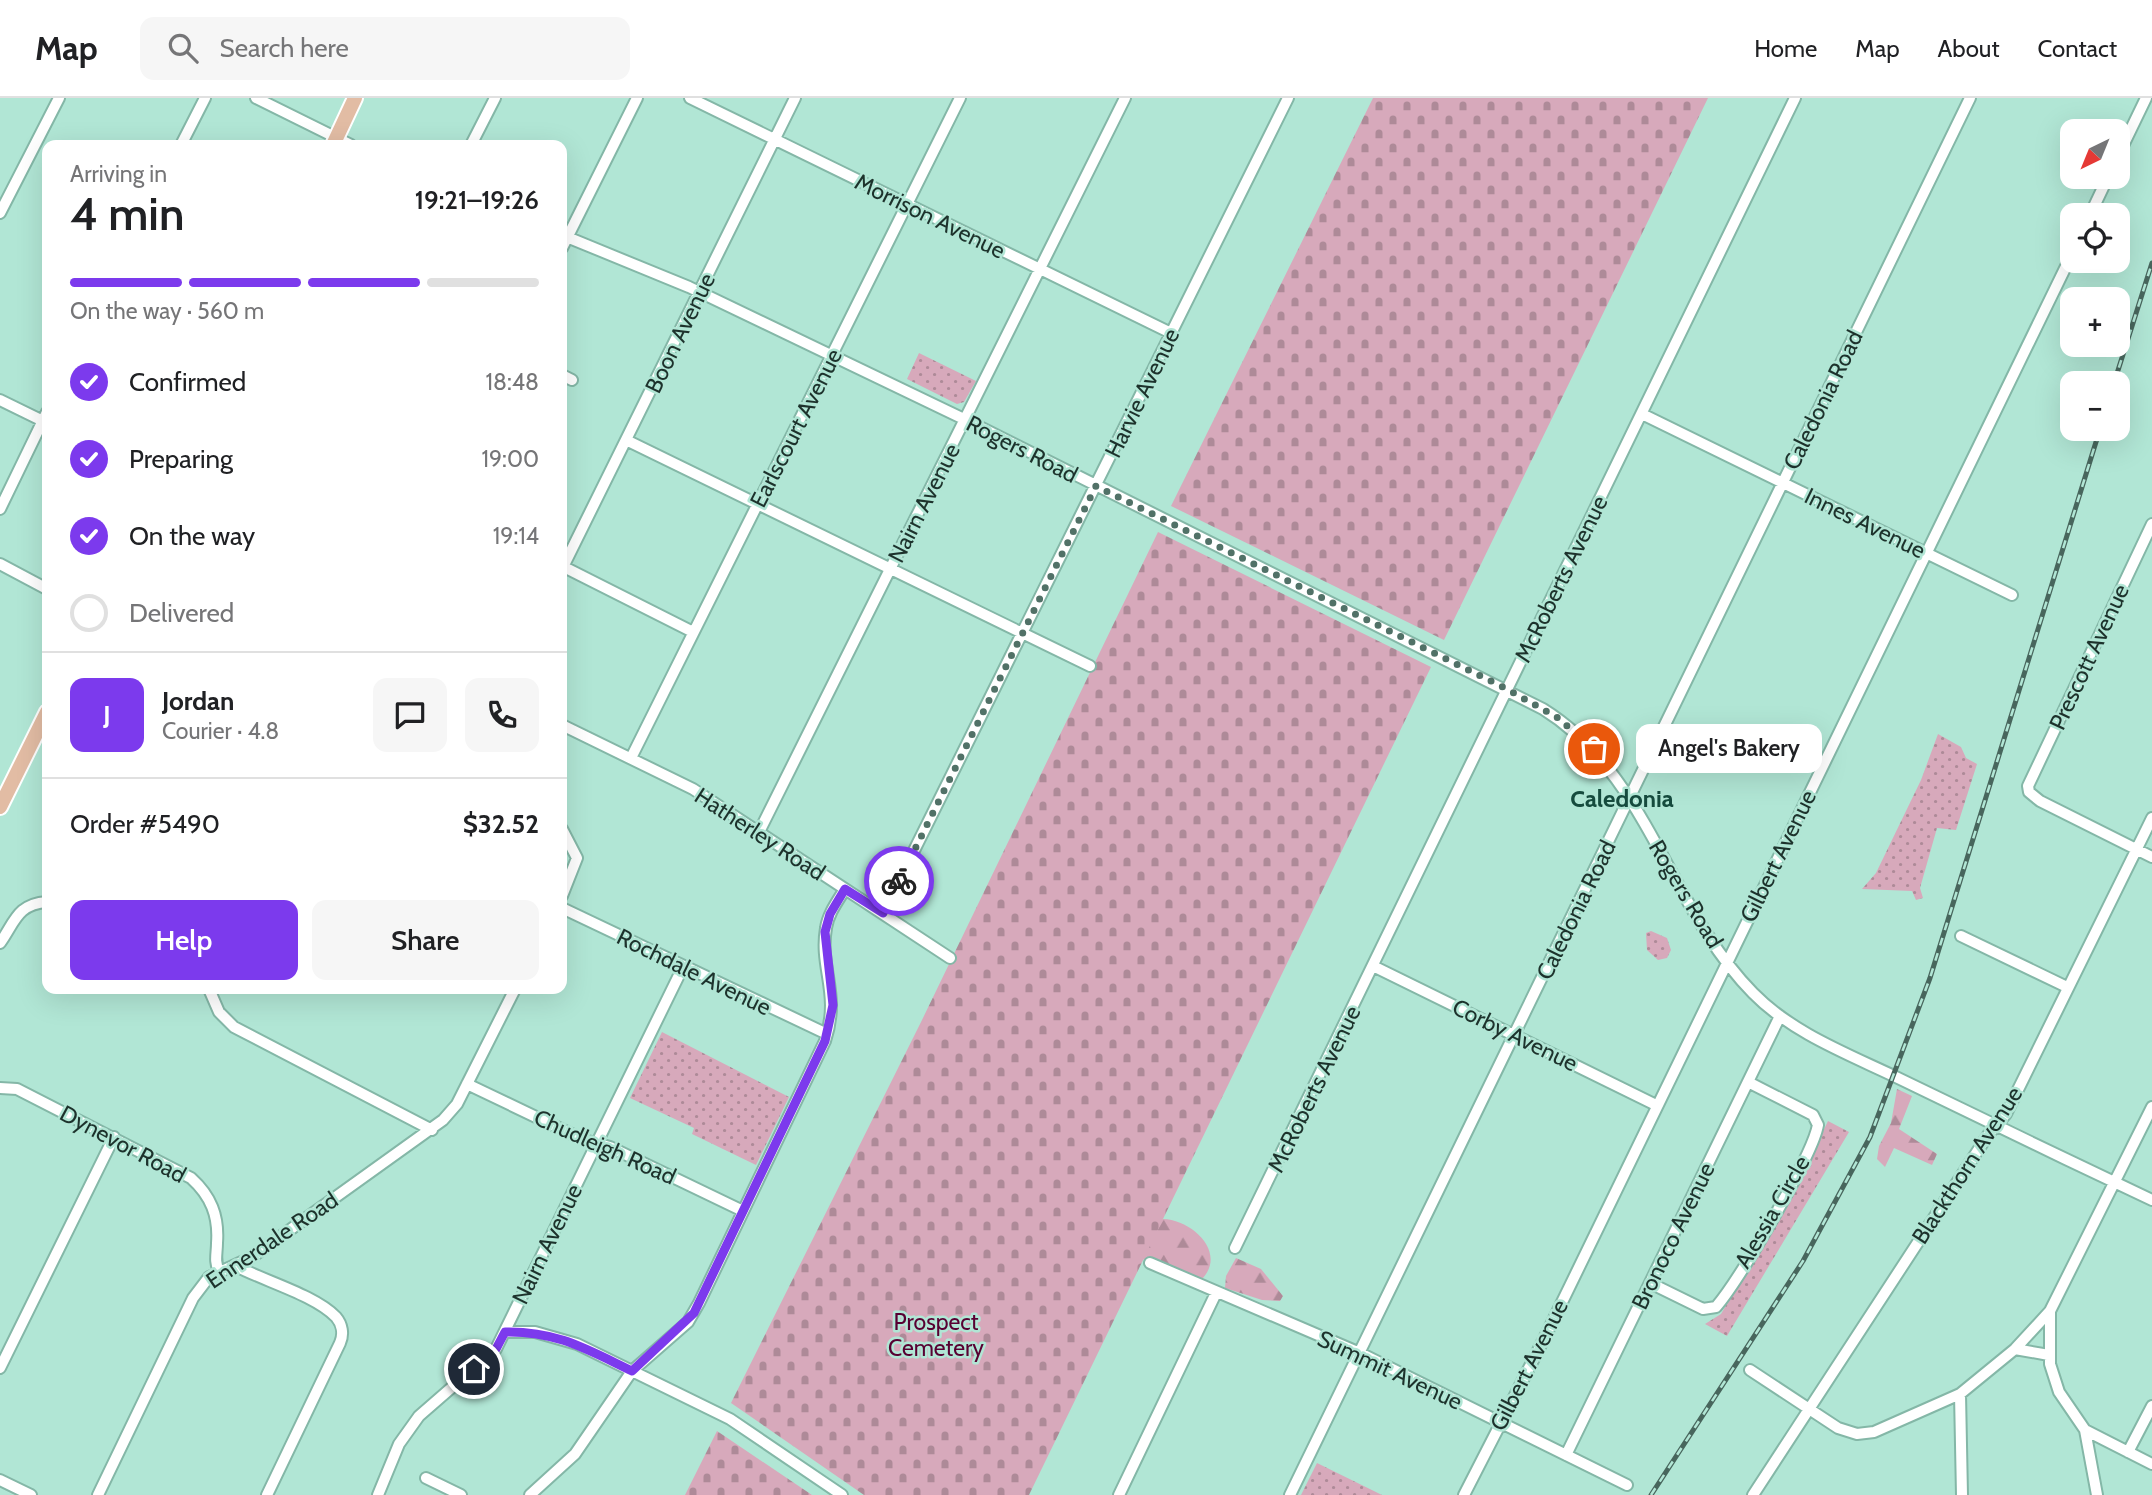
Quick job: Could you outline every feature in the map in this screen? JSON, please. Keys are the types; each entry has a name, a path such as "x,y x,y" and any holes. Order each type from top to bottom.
{"main road":[{"path":"334,140 355,98"},
{"path":"0,807 42,722"}],"street":[{"path":"0,213 59,98"},
{"path":"184,140 205,98"},
{"path":"256,98 332,140"},
{"path":"474,140 495,98"},
{"path":"567,230 637,98"},
{"name":"Morrison Avenue","path":"690,98 1171,333"},
{"name":"Boon Avenue","path":"567,556 795,98"},
{"name":"Earlscourt Avenue","path":"631,758 960,98"},
{"name":"Nairn Avenue","path":"759,832 1125,98"},
{"name":"Harvie Avenue","path":"883,913 1288,98"},
{"name":"McRoberts Avenue","path":"1236,1248 1795,98"},
{"name":"Caledonia Road","path":"1290,1495 1970,98"},
{"path":"2130,131 2146,98"},
{"name":"Rogers Road","path":"567,237 699,292 1507,689 1577,733 1604,761 1726,960 1753,993 1780,1016 1825,1042 2152,1200"},
{"name":"Gilbert Avenue","path":"1464,1495 2063,273"},
{"path":"0,400 42,415"},
{"name":"Innes Avenue","path":"1642,414 2012,596"},
{"path":"0,509 42,422"},
{"path":"626,440 1090,666"},
{"name":"Prescott Avenue","path":"2137,849 2040,801 2029,792 2032,778 2152,524"},
{"path":"0,564 42,586"},
{"path":"567,569 693,632"},
{"name":"Hatherley Road","path":"567,727 693,789 950,958"},
{"name":"Blackthorn Avenue","path":"1753,1495 2006,1114 2152,818"},
{"path":"567,839 577,858 567,883"},
{"path":"2137,849 2152,857"},
{"path":"530,1495 575,1454 632,1371 694,1313 827,1034 833,1005 825,932 830,914 845,889"},
{"path":"0,943 18,913 30,905 42,903"},
{"name":"Rochdale Avenue","path":"567,910 827,1034"},
{"path":"1961,936 2067,987"},
{"name":"Nairn Avenue","path":"378,1495 399,1444 419,1416 488,1358 505,1332 683,967"},
{"name":"Corby Avenue","path":"1373,967 1516,1034 1656,1105"},
{"path":"211,994 219,1012 243,1033 432,1130"},
{"name":"Ennerdale Road","path":"98,1495 200,1287 219,1271 236,1266 432,1130 451,1113 512,994"},
{"name":"Bronoco Avenue","path":"1566,1455 1780,1016"},
{"name":"Alessia Circle","path":"1650,1283 1703,1309 1716,1307 1782,1201 1814,1139 1818,1125 1813,1115 1748,1082"},
{"name":"Chudleigh Road","path":"467,1084 743,1211"},
{"name":"Dynevor Road","path":"0,1088 17,1089 179,1170 205,1192 216,1220 215,1259 219,1271"},
{"path":"1750,1370 1838,1428 1857,1434 1886,1428 1960,1394 2015,1349 2050,1311 2152,1107"},
{"path":"0,1368 114,1137"},
{"name":"Summit Avenue","path":"1150,1263 1360,1353 1627,1485"},
{"path":"236,1266 318,1305 335,1316 342,1332 340,1343 267,1495"},
{"path":"1119,1495 1216,1293"},
{"path":"2050,1311 2049,1355 2059,1392 2085,1430 2097,1495"},
{"path":"505,1332 536,1332 563,1338 632,1371 741,1426 842,1495"},
{"path":"2015,1349 2049,1355"},
{"path":"1960,1394 1962,1495"},
{"path":"2128,1452 2152,1406"},
{"path":"2085,1430 2152,1464"},
{"path":"426,1478 461,1495"},
{"path":"0,1480 31,1495"}],"green space":[{"path":"1373,98 1708,98 1444,640 1171,506"},
{"path":"919,353 976,381 964,402 957,404 907,379"},
{"name":"Prospect Cemetery","path":"1158,532 1431,667 1029,1495 864,1495 731,1403 922,1020"},
{"path":"1938,734 1961,747 1966,758 1977,764 1956,830 1937,828 1920,888 1923,898 1916,900 1912,891 1862,889 1876,873 1921,780"},
{"path":"1651,931 1667,938 1671,950 1667,958 1658,960 1647,950 1646,933"},
{"path":"662,1032 789,1097 756,1165 692,1134 694,1128 630,1098"},
{"path":"1897,1089 1912,1096 1899,1129 1937,1154 1932,1165 1894,1148 1885,1167 1877,1159 1879,1146 1891,1123"},
{"path":"1828,1121 1849,1132 1727,1336 1705,1324 1721,1314 1794,1191"},
{"path":"1163,1219 1185,1225 1203,1240 1209,1249 1209,1269 1202,1279 1186,1276 1159,1261 1137,1260 1156,1224"},
{"path":"1236,1258 1261,1269 1283,1296 1280,1301 1262,1300 1225,1288 1226,1276"},
{"path":"717,1431 812,1495 685,1495"},
{"path":"1317,1463 1382,1495 1301,1495"}],"railway":[{"path":"2118,371 2152,263"},
{"path":"1651,1495 1803,1261 1870,1137 1930,978 2096,441"}],"way so far":[{"path":"899,881 1096,486 1507,689 1558,718 1594,749"}],"place":[{"name":"Angel's Bakery","path":"1594,749"}],"district":[{"name":"Caledonia","path":"1622,798"}],"route":[{"path":"474,1369 496,1349 505,1332 536,1332 563,1338 632,1371 688,1322 825,1041 833,1005 825,938 830,914 845,889 883,913 899,881"}]}
